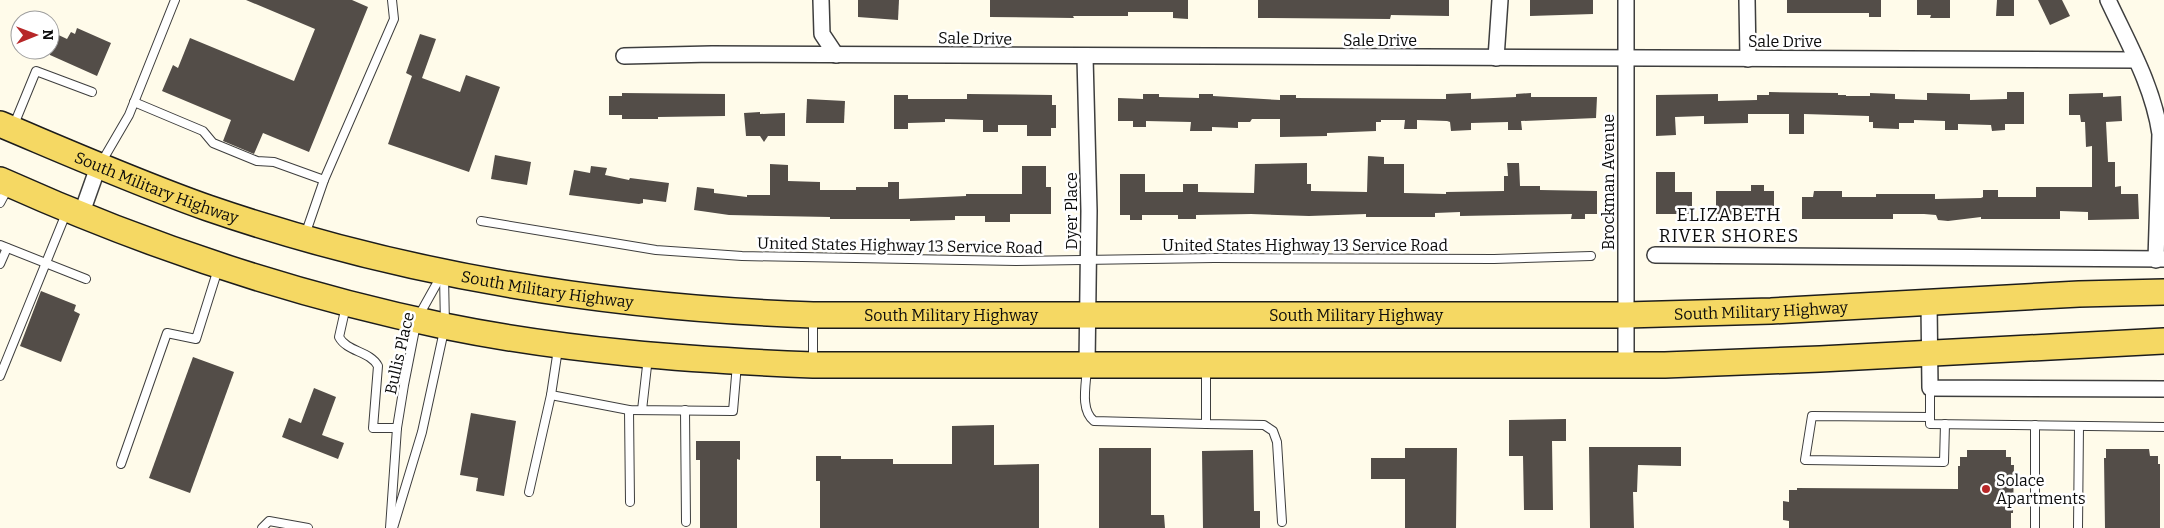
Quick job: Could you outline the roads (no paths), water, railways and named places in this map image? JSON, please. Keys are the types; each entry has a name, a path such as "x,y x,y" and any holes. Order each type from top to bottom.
{"main road":[{"name":"South Military Highway","path":"6,126 98,167 207,207 304,237 444,272 532,288 646,305 756,314 813,316 1087,314 1626,315 1771,311 2079,294 2164,292"},
{"path":"3,189 74,212 219,265 347,302 445,326 559,344 648,355 737,362 813,365 1700,364 2164,341"}],"street":[{"path":"821,0 822,34 836,55"},
{"path":"1496,58 1500,0"},
{"name":"Brockman Avenue","path":"1626,0 1626,364"},
{"path":"1747,0 1748,59"},
{"path":"1655,255 2160,260 2160,134 2151,93 2108,0"},
{"name":"Sale Drive","path":"624,56 836,55 2136,60"},
{"name":"Dyer Place","path":"1086,57 1089,260 1087,365"},
{"path":"74,212 98,167"},
{"path":"1929,303 1930,388 2164,389"}],"lane":[{"path":"98,167 134,102 175,0"},
{"path":"304,237 324,180 394,19 392,0"},
{"path":"6,126 36,71 92,92"},
{"path":"134,102 203,130 213,143 257,161 274,162 324,180"},
{"path":"0,376 46,264 74,212"},
{"name":"United States Highway 13 Service Road","path":"481,221 656,250 828,259 1494,259 1591,256"},
{"path":"0,264 4,247 86,279"},
{"path":"121,464 167,333 196,339 219,265"},
{"name":"Bullis Place","path":"392,528 397,428 417,319 444,272"},
{"name":"Bullis Place","path":"392,528 422,432 445,326 444,272"},
{"path":"347,302 339,337 342,343 375,360 378,366 373,428 397,428"},
{"path":"813,316 813,365"},
{"path":"530,492 551,396 559,344"},
{"path":"642,410 648,355"},
{"path":"551,396 629,410 733,411 737,362"},
{"path":"1087,365 1085,409 1089,417 1094,421 1264,425 1273,431 1277,442 1282,522"},
{"path":"1206,365 1206,424"},
{"path":"1930,388 1930,424 2164,427"},
{"path":"629,410 630,502"},
{"path":"685,410 686,522"},
{"path":"1930,417 1812,416 1805,460 1944,462 1945,424"},
{"path":"2035,425 2035,528"},
{"path":"2078,528 2079,426"},
{"path":"262,528 269,521 308,528"}],"place":[{"name":"Solace Apartments","path":"1986,489"}],"district":[{"name":"ELIZABETH RIVER SHORES","path":"1729,225"}]}
